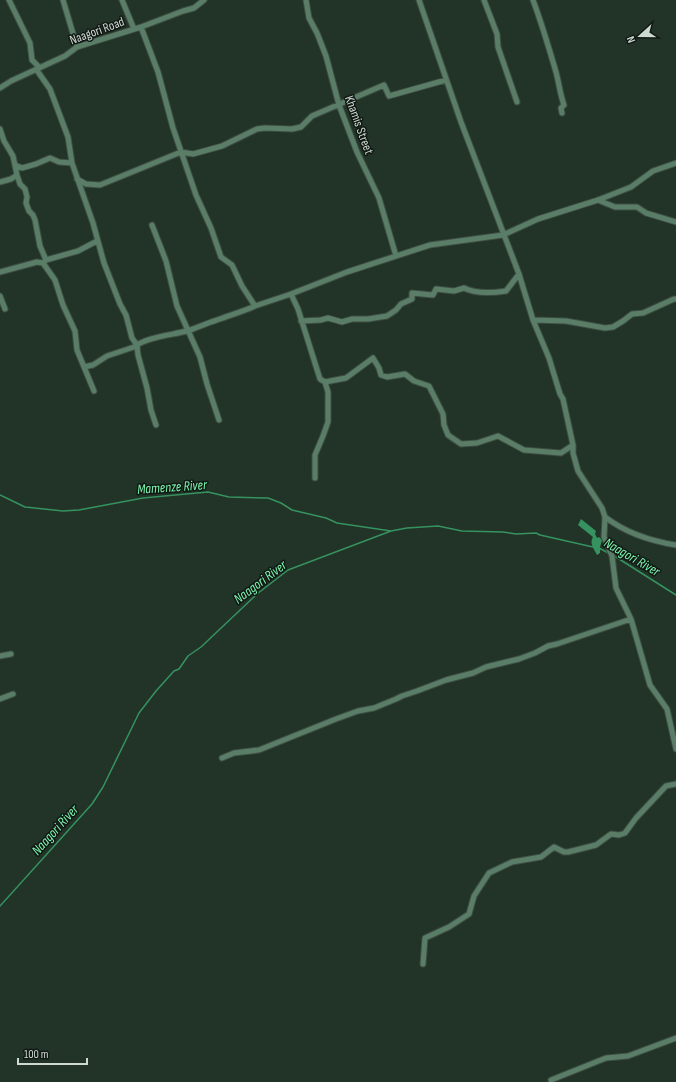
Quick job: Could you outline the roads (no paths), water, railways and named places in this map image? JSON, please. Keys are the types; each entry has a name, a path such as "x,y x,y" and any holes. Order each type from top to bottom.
{"street":[{"path":"9,0 30,43 32,60 50,89 68,137 72,163 78,183 112,285 126,315 132,338 137,344 138,355 156,425"},
{"path":"63,0 77,47"},
{"path":"122,0 134,29"},
{"name":"Naagori Road","path":"0,88 65,56 77,47 113,37 194,8 204,0"},
{"name":"Khamis Street","path":"306,0 309,18 318,33 324,50 339,105 357,152 379,198 396,256"},
{"path":"419,0 446,80 503,235 519,274 533,320 549,358 560,394 563,398 573,445 573,453 578,471 602,508 605,517 604,537 612,556 616,588 630,619 650,685 667,709 676,749"},
{"path":"484,0 497,34 498,47 517,102"},
{"path":"533,0 545,33 546,42 557,76 560,94 564,105 561,108 562,113"},
{"path":"141,27 158,72 173,128 196,195 211,228 221,257 232,265 242,286 255,306"},
{"path":"78,179 86,184 100,185 182,152 193,154 222,146 257,129 292,129 300,127 312,116 384,84 389,96 446,80"},
{"path":"0,129 4,141 13,156 20,184 27,197 26,203 35,220 40,246 43,250 44,262 55,280 63,305 75,331 77,350 94,391"},
{"path":"15,165 22,168 50,158 59,162 72,163"},
{"path":"84,367 107,356 134,347 137,344 188,331 241,313 255,306 291,294 347,272 430,245 503,235 538,219 598,200 631,187 653,171 676,163"},
{"path":"0,182 11,179 17,174"},
{"path":"598,200 614,207 637,207 646,213 676,222"},
{"path":"152,225 166,261 177,306 200,357 219,420"},
{"path":"0,272 37,262 44,262 78,251 98,241"},
{"path":"301,321 321,320 328,318 342,322 352,319 368,319 387,316 396,310 401,304 412,299 412,293 433,295 436,289 454,291 464,288 471,292 506,291 519,274"},
{"path":"291,294 298,308 320,379 325,382 328,392 328,422 314,455 315,478"},
{"path":"0,296 6,309"},
{"path":"533,320 566,321 605,328 613,327 632,314 643,313 676,299"},
{"path":"325,382 346,378 373,358 382,375 387,377 405,374 414,381 429,386 443,414 444,425 448,434 461,444 477,443 498,436 524,450 561,453 573,445"},
{"path":"605,517 633,533 657,542 676,545"},
{"path":"222,758 234,753 258,750 336,719 358,711 374,708 446,680 472,674 486,667 519,659 548,646 565,642 630,619"},
{"path":"0,656 11,654"},
{"path":"0,699 13,694"},
{"path":"423,964 425,938 449,927 469,914 474,896 489,873 512,862 531,860 541,857 554,847 564,852 568,852 596,845 611,834 619,835 625,833 636,818 666,786 676,784"},
{"path":"551,1080 606,1058 628,1056 676,1038"}],"waterway":[{"name":"Mamenze River","path":"0,495 25,507 63,511 79,510 143,498 208,492 229,497 268,498 281,503 292,510 326,518 337,523 391,531"},
{"name":"Naagori River","path":"0,906 92,804 103,787 139,713 156,691 174,671 179,669 188,656 201,647 257,594 288,570 391,531 407,528 438,526 462,531 503,532 516,534 536,533 593,547"},
{"name":"Naagori River","path":"599,548 610,554"},
{"name":"Naagori River","path":"613,556 676,595"}]}
